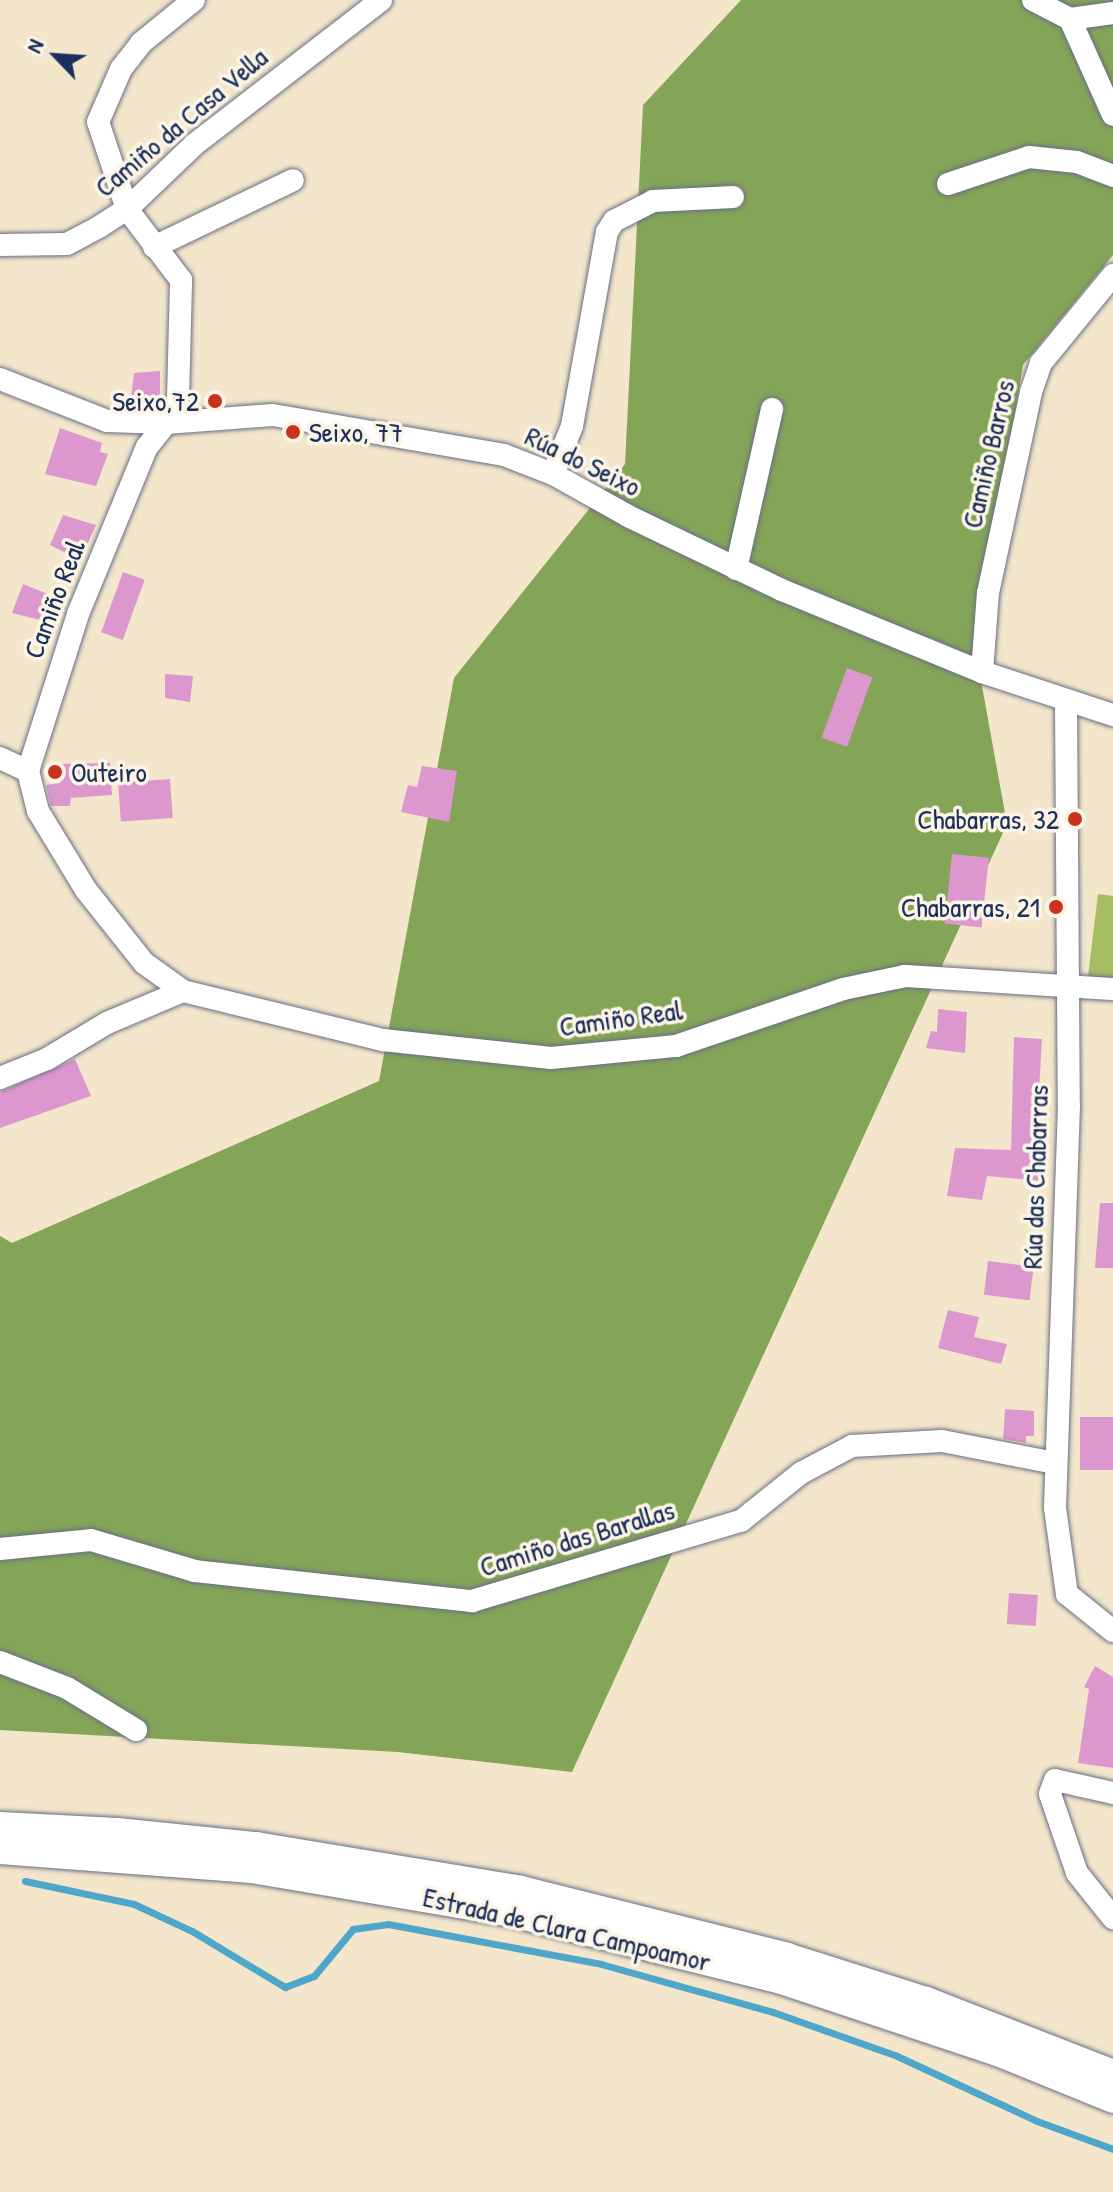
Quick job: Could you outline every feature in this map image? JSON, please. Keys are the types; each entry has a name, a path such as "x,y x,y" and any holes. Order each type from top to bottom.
{"main road":[{"name":"Estrada de Clara Campoamor","path":"0,1826 256,1846 521,1890 787,1957 926,2001 1113,2074"},
{"name":"Estrada de Clara Campoamor","path":"0,1850 252,1869 513,1913 781,1980 998,2052 1113,2099"}],"street":[{"name":"Camiño Real","path":"194,0 141,43 107,95 98,122 127,209 181,280 178,398 166,423 147,447 78,614 28,771 38,811 86,890 144,963 183,991 383,1040 551,1058 676,1046 843,989 905,976 1113,989"},
{"name":"Camiño da Casa Vella","path":"0,245 67,244 127,209 195,144 381,0"},
{"path":"1033,0 1070,19 1113,13"},
{"path":"1070,19 1113,115"},
{"path":"948,184 1037,156 1085,164 1113,176"},
{"path":"154,247 293,180"},
{"path":"553,474 572,426 607,232 614,221 653,201 733,197"},
{"name":"Camiño Barros","path":"982,672 988,593 1031,392 1041,363 1113,275"},
{"name":"Rúa do Seixo","path":"0,379 107,421 166,423 273,415 467,445 553,474 736,569 982,672 1113,715"},
{"path":"736,569 772,409"},
{"name":"Rúa das Chabarras","path":"1066,702 1069,985 1055,1463 1058,1548 1067,1594 1113,1631"},
{"path":"0,758 28,771"},
{"path":"0,1078 47,1059 107,1023 183,991"},
{"name":"Camiño das Barallas","path":"0,1549 91,1540 195,1571 472,1601 741,1521 801,1473 852,1446 942,1441 1055,1463"},
{"path":"0,1662 67,1688 136,1730"},
{"path":"1113,1793 1055,1780 1050,1794 1077,1873 1113,1918"}],"green space":[{"path":"741,0 1113,0 1113,255 1023,365 976,653 1007,824 572,1772 398,1752 0,1730 0,1236 12,1243 379,1081 454,678 625,464 643,105"},
{"path":"1098,894 1113,896 1113,979 1088,976"}],"building":[{"path":"160,371 160,406 130,407 134,373"},
{"path":"60,428 102,443 100,452 108,454 96,486 45,474"},
{"path":"63,515 96,525 80,560 50,545"},
{"path":"123,572 145,580 123,640 101,632"},
{"path":"23,584 53,596 44,621 12,613"},
{"path":"847,668 872,677 847,747 822,738"},
{"path":"165,674 193,676 190,702 165,698"},
{"path":"110,763 112,795 71,798 70,806 51,806 46,785 60,783 58,764"},
{"path":"422,766 457,771 449,822 401,812 408,785 417,787"},
{"path":"170,779 173,818 121,822 118,783"},
{"path":"952,854 989,858 981,927 945,924"},
{"path":"938,1009 967,1012 965,1053 926,1048 931,1031 937,1032"},
{"path":"1014,1037 1042,1039 1036,1142 1045,1142 1042,1181 987,1176 982,1200 947,1196 955,1148 1011,1150"},
{"path":"75,1059 91,1096 0,1128 0,1092"},
{"path":"1100,1203 1113,1203 1113,1268 1095,1268"},
{"path":"988,1261 1034,1267 1030,1300 984,1295"},
{"path":"948,1310 979,1317 974,1337 1007,1344 1001,1364 938,1348"},
{"path":"1005,1409 1034,1411 1034,1436 1026,1436 1026,1443 1003,1439"},
{"path":"1080,1417 1113,1417 1113,1470 1080,1470"},
{"path":"1009,1593 1038,1595 1036,1626 1007,1624"},
{"path":"1095,1666 1113,1677 1113,1768 1078,1763 1089,1689 1084,1687"}],"waterway":[{"path":"25,1881 134,1904 192,1931 285,1987 314,1976 353,1929 388,1924 601,1964 773,2012 897,2056 1037,2121 1113,2149"}],"place":[{"name":"Seixo,72","path":"215,401"},
{"name":"Seixo, 77","path":"293,432"},
{"name":"Outeiro","path":"55,772"},
{"name":"Chabarras, 32","path":"1075,819"},
{"name":"Chabarras, 21","path":"1056,907"}]}
